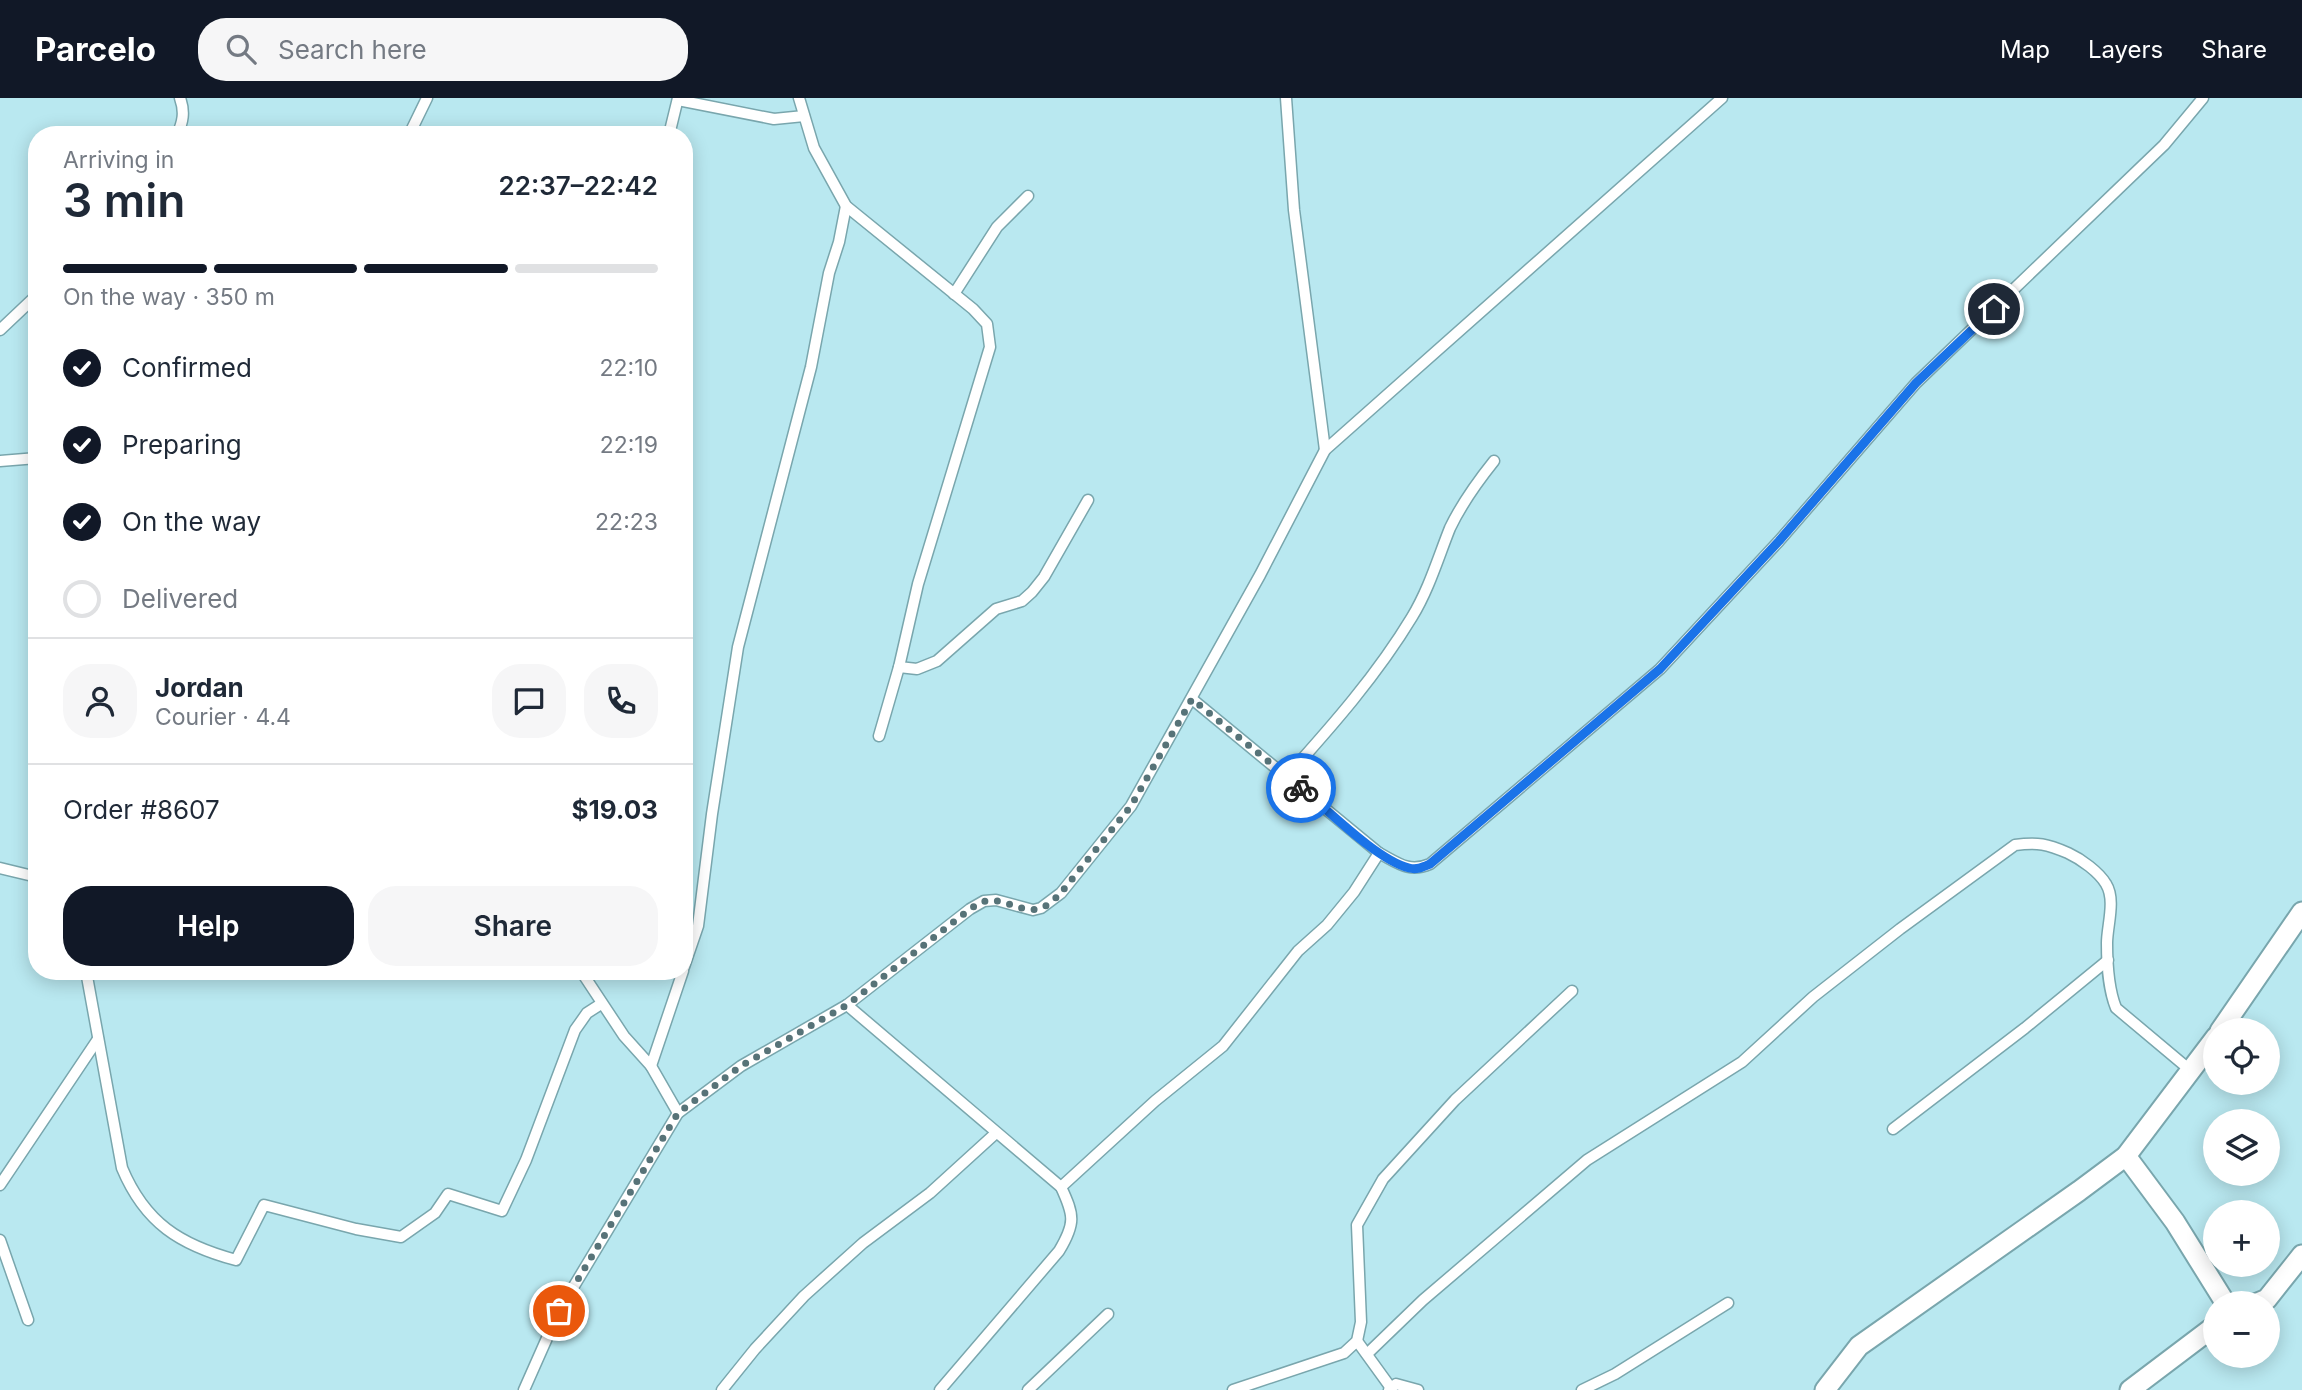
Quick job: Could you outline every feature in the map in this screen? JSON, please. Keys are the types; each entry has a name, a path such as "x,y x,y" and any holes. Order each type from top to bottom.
{"street":[{"path":"2229,1018 2302,912"},
{"path":"1825,1390 1859,1346 2126,1156 2203,1054"},
{"path":"2126,1156 2175,1222 2218,1291"},
{"path":"2273,1291 2302,1255"},
{"path":"2130,1390 2203,1335"}],"lane":[{"path":"180,98 183,107 181,126"},
{"path":"413,126 427,98"},
{"path":"799,98 814,148 846,206 973,309 987,324 990,347 918,584 899,667 879,736"},
{"path":"1286,98 1294,211 1325,450"},
{"path":"524,1390 559,1311 678,1113 741,1066 847,1005 970,909 984,901 996,900 1032,909 1041,908 1060,894 1131,806 1260,575 1325,450 1722,98"},
{"path":"1192,699 1379,853 1408,868 1419,869 1430,864 1660,669 1779,541 1916,383 2164,145 2203,98"},
{"path":"671,126 678,99 774,119 804,116"},
{"path":"954,293 997,227 1028,196"},
{"path":"693,940 698,926 738,647 811,367 846,206"},
{"path":"0,330 28,304"},
{"path":"0,461 28,459"},
{"path":"1287,776 1350,706 1412,617 1430,583 1451,526 1494,461"},
{"path":"899,667 917,669 937,661 996,609 1022,601 1044,578 1088,500"},
{"path":"1367,1354 1423,1300 1587,1160 1742,1062 1813,998 1900,929 2015,845 2039,842 2079,858 2107,885 2111,917 2107,940 2110,995 2116,1008 2190,1070"},
{"path":"1061,1186 1155,1101 1223,1046 1298,951 1327,925 1354,892 1379,853"},
{"path":"0,867 28,875"},
{"path":"1893,1129 2025,1028 2108,960"},
{"path":"88,980 122,1168 132,1191 146,1211 181,1239 202,1251 236,1260 264,1205 356,1229 401,1237 435,1213 448,1194 502,1211 526,1160 575,1030 587,1013 601,1004"},
{"path":"586,980 624,1036 650,1066 678,1113"},
{"path":"650,1066 679,980"},
{"path":"1233,1390 1343,1353 1357,1341 1361,1322 1357,1225 1383,1180 1455,1100 1572,991"},
{"path":"847,1005 1061,1186 1071,1207 1073,1220 1069,1234 1059,1251 940,1390"},
{"path":"0,1185 98,1039"},
{"path":"722,1390 804,1296 863,1242 930,1193 996,1133"},
{"path":"0,1240 27,1320"},
{"path":"1582,1390 1615,1374 1728,1303"},
{"path":"1028,1390 1108,1314"},
{"path":"1357,1341 1390,1389 1396,1384 1418,1390"}],"way so far":[{"path":"559,1311 678,1113 741,1066 847,1005 984,901 996,900 1032,909 1048,904 1060,894 1131,806 1192,699 1301,788"}],"route":[{"path":"1301,788 1379,853 1408,868 1419,869 1430,864 1660,669 1779,541 1916,383 1994,309"}]}
